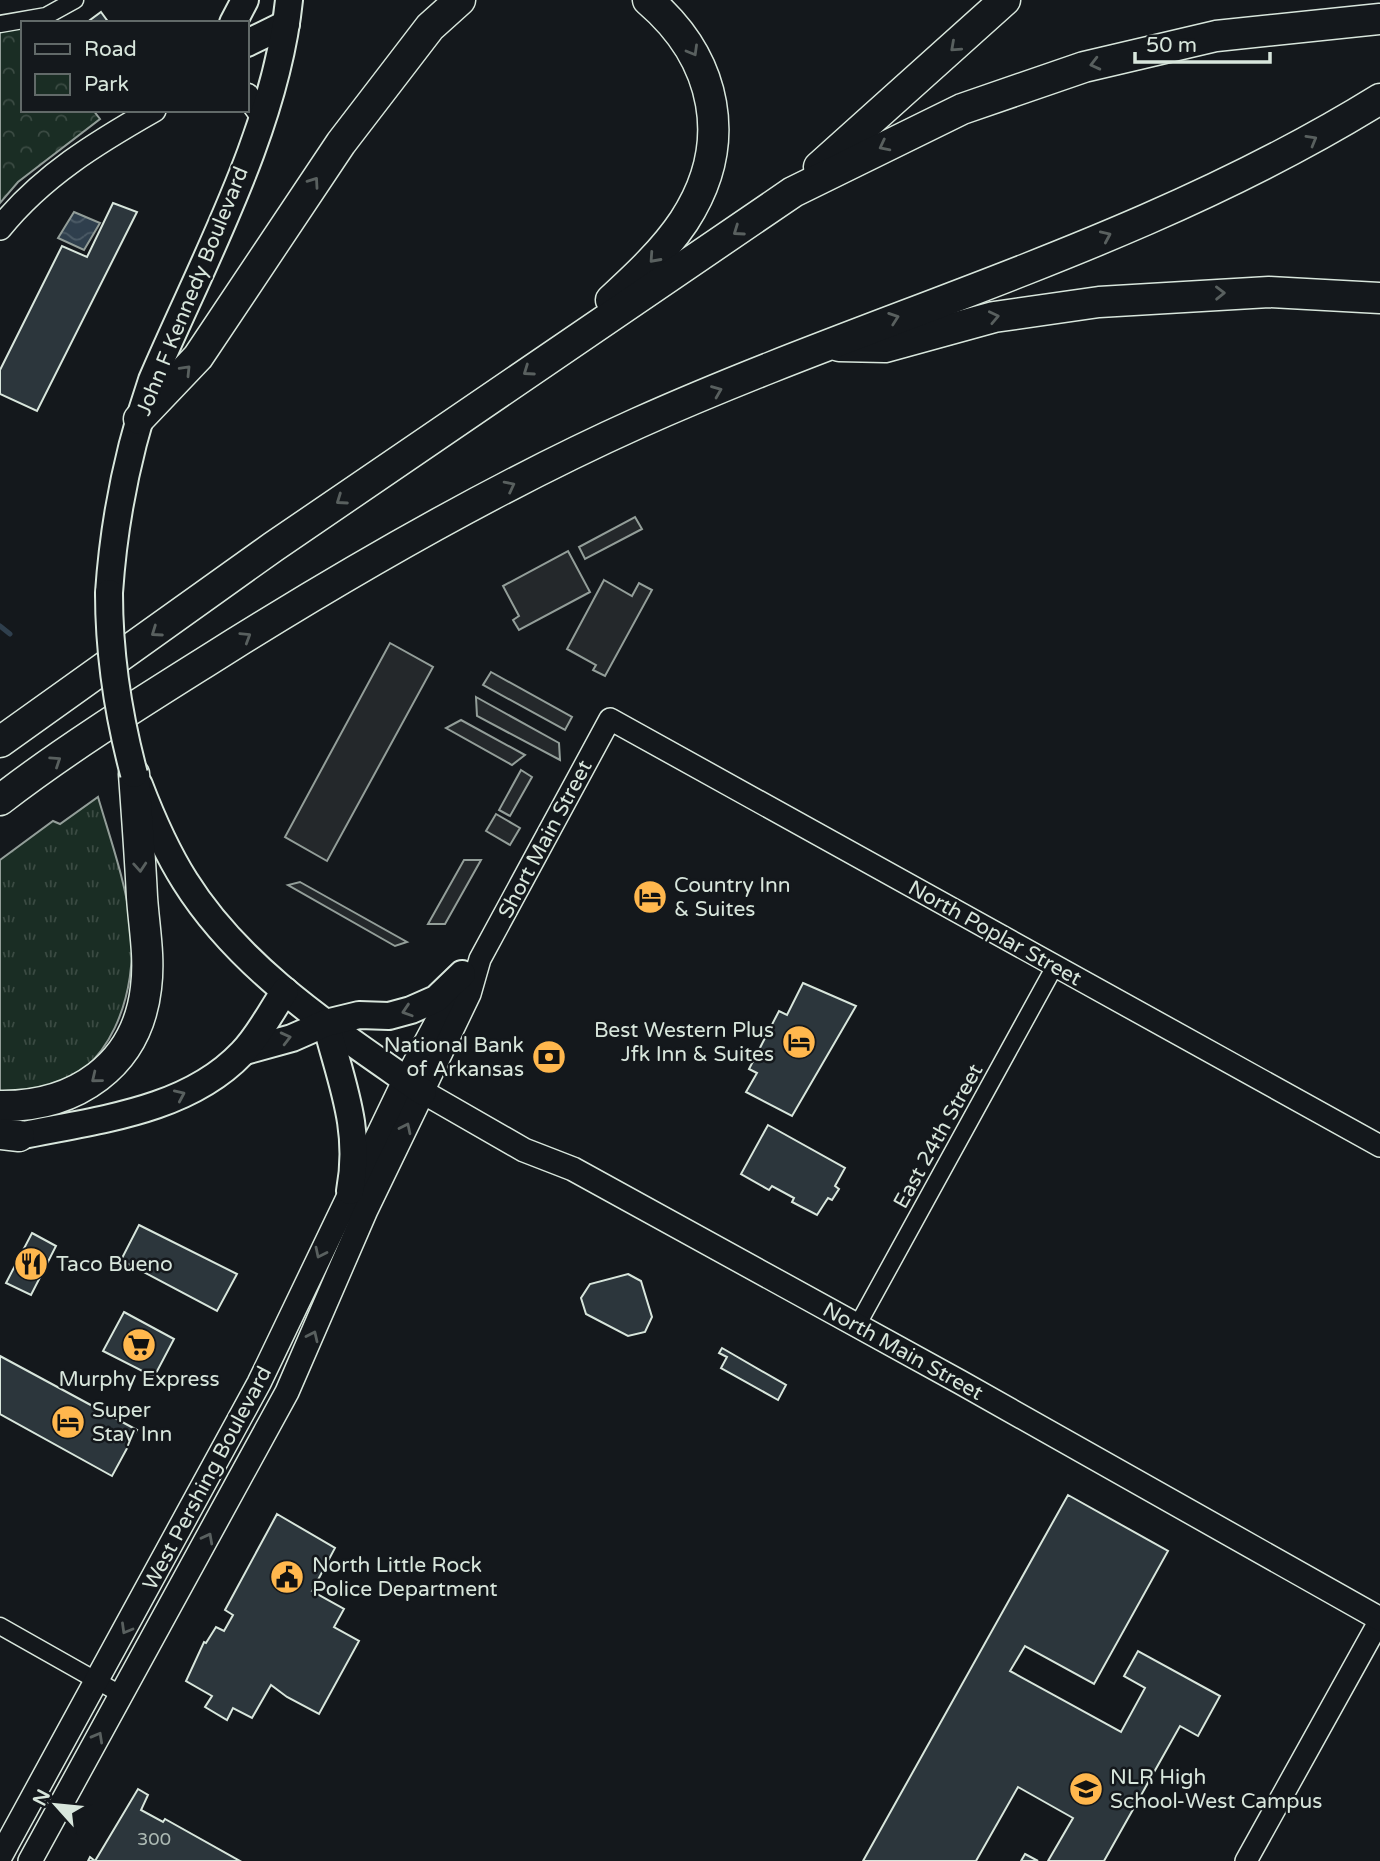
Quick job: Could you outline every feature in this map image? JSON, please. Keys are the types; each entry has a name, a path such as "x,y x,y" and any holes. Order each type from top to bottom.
{"highway":[{"path":"139,419 198,357 341,143 430,27 460,0"},
{"path":"558,350 657,255 683,223 706,180 714,126 707,83 683,35 648,0"},
{"path":"0,742 273,547 793,192 1005,0"},
{"path":"793,192 962,109 1084,67 1216,36 1380,19"},
{"path":"0,800 176,681 414,536 638,423 832,345 881,322 1049,262 1220,188 1280,159 1380,99"},
{"path":"832,345 885,347 994,317 1099,302 1269,292 1380,298"},
{"path":"0,1106 27,1106 57,1100 79,1090 110,1066 127,1044 137,1023 146,986 147,945 134,774"}],"main road":[{"path":"234,21 245,0"},
{"path":"248,42 287,12"},
{"name":"John F Kennedy Boulevard","path":"287,12 263,117 152,380 124,471 113,533 109,593 109,634 116,699 134,774 159,833 186,883 245,954 285,991 409,1087"},
{"path":"248,96 263,117"},
{"path":"0,228 33,192 65,165 151,112"},
{"path":"245,1051 292,1038 326,1023 411,1010 436,999 471,966"},
{"path":"10,1135 142,1109 180,1096 215,1076 245,1051 285,991"},
{"path":"326,1023 352,1110 355,1163 350,1191"},
{"name":"North Main Street","path":"409,1087 524,1150 573,1170 1380,1620"},
{"name":"West Pershing Boulevard","path":"0,1857 259,1383 350,1191 409,1087"},
{"name":"West Pershing Boulevard","path":"30,1861 287,1392 366,1210 409,1087"}],"street":[{"path":"0,24 46,16 75,0"},
{"name":"North Poplar Street","path":"610,719 1380,1146"},
{"name":"Short Main Street","path":"409,1087 471,966 610,719"},
{"name":"East 24th Street","path":"857,1326 1055,966"},
{"path":"1247,1861 1380,1620"},
{"path":"0,1626 122,1695"}],"green space":[{"path":"0,23 21,23 21,112 95,112 100,119 18,182 0,203"},
{"path":"98,797 129,910 132,951 124,1003 115,1028 102,1050 84,1069 63,1082 37,1090 0,1092 0,860 53,821 60,824"}],"shaded area":[{"path":"635,517 642,529 585,559 579,547"},
{"path":"568,551 590,592 519,630 513,620 519,616 503,586"},
{"path":"604,580 632,596 639,583 652,590 605,676 593,670 596,665 567,649"},
{"path":"390,643 433,667 327,861 285,837"},
{"path":"491,672 572,717 565,730 483,685"},
{"path":"476,697 559,743 560,760 477,716"},
{"path":"461,720 525,755 512,765 446,728"},
{"path":"521,770 532,777 510,816 499,810"},
{"path":"496,814 520,828 510,845 486,831"},
{"path":"464,860 481,860 445,924 428,924"},
{"path":"300,882 407,942 395,946 288,885"}],"water":[{"path":"74,212 100,223 84,250 58,238"}],"building":[{"path":"101,12 108,21 89,21"},
{"path":"113,203 137,212 37,411 0,394 0,370 62,246 87,257"},
{"name":"Best Western Plus Jfk Inn & Suites","path":"803,983 856,1006 792,1116 746,1092 757,1073 749,1069 779,1011 787,1015"},
{"path":"768,1125 845,1168 835,1186 839,1189 832,1200 828,1198 817,1215 792,1202 794,1198 772,1186 769,1190 741,1174"},
{"name":"Murphy Express","path":"139,1225 237,1274 217,1311 121,1260"},
{"name":"Taco Bueno","path":"32,1233 56,1246 31,1295 6,1283"},
{"path":"628,1274 641,1281 652,1317 645,1332 628,1336 586,1314 581,1298 590,1284"},
{"name":"Murphy Express","path":"124,1312 174,1339 154,1377 103,1351"},
{"path":"722,1348 786,1385 778,1400 721,1368 727,1357 719,1353"},
{"name":"Super Stay Inn","path":"0,1356 137,1430 112,1476 0,1414"},
{"path":"1068,1495 1168,1551 1094,1684 1025,1646 1010,1671 1121,1732 1145,1688 1124,1676 1138,1651 1220,1696 1198,1736 1180,1726 1104,1861 1048,1861 1073,1818 1018,1787 976,1861 863,1861"},
{"path":"277,1514 335,1548 312,1591 344,1609 334,1627 359,1641 319,1714 271,1685 252,1718 233,1708 227,1720 205,1707 212,1696 186,1681 204,1642 206,1643 216,1627 224,1631 233,1615 225,1610"},
{"path":"138,1789 148,1795 141,1810 163,1822 165,1819 240,1861 95,1861"},
{"path":"1025,1854 1038,1861 1021,1861"}],"waterway":[{"path":"0,626 10,634"}],"place":[{"name":"Country Inn & Suites","path":"650,897"},
{"name":"Best Western Plus Jfk Inn & Suites","path":"799,1042"},
{"name":"National Bank of Arkansas","path":"549,1057"},
{"name":"Taco Bueno","path":"31,1264"},
{"name":"Murphy Express","path":"139,1345"},
{"name":"Super Stay Inn","path":"68,1422"},
{"name":"North Little Rock Police Department","path":"287,1577"},
{"name":"NLR High School-West Campus","path":"1086,1789"}]}
